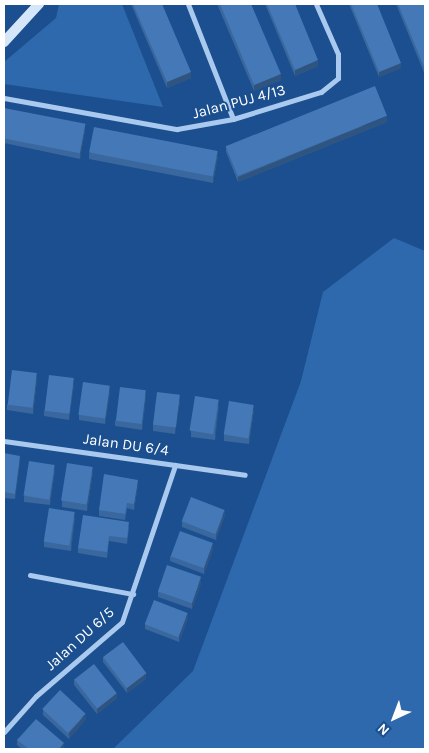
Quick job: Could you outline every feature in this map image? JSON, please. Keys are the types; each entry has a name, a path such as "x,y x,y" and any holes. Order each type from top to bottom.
{"street":[{"path":"4,42 39,4"},
{"path":"188,4 233,119"},
{"name":"Jalan PUJ 4/13","path":"4,98 177,129 233,119 322,92 338,78 338,54 316,4"},
{"name":"Jalan DU 6/4","path":"4,441 245,474"},
{"name":"Jalan DU 6/5","path":"4,732 36,696 122,622 175,465"},
{"path":"30,576 133,594"}],"shaded area":[{"path":"59,4 122,4 163,107 4,84 4,62 56,18"},
{"path":"394,238 425,251 425,749 113,749 193,671 301,381 323,292"}],"building":[{"path":"133,4 162,4 191,72 167,82"},
{"path":"220,4 251,4 281,74 254,85"},
{"path":"267,4 295,4 318,60 295,70"},
{"path":"351,4 377,4 401,63 379,72"},
{"path":"398,4 425,4 425,69"},
{"path":"375,86 387,116 238,176 226,146"},
{"path":"4,108 85,124 80,153 4,139"},
{"path":"94,127 218,151 213,177 89,153"},
{"path":"12,370 37,373 33,408 8,405"},
{"path":"49,375 74,378 69,414 45,411"},
{"path":"83,382 110,386 105,418 78,415"},
{"path":"120,387 146,390 142,424 116,421"},
{"path":"157,392 180,395 176,428 153,425"},
{"path":"195,396 219,400 213,434 190,431"},
{"path":"229,401 254,405 248,438 224,435"},
{"path":"4,453 20,456 15,494 4,492"},
{"path":"29,461 55,465 49,500 24,496"},
{"path":"67,463 93,467 87,505 61,501"},
{"path":"104,474 138,480 134,504 127,503 125,514 99,510"},
{"path":"191,497 225,510 215,534 182,521"},
{"path":"49,508 75,512 69,546 44,542"},
{"path":"83,515 129,522 127,538 109,536 107,552 78,548"},
{"path":"180,531 213,543 204,568 171,556"},
{"path":"167,565 201,577 192,603 158,591"},
{"path":"154,600 188,613 178,637 145,624"},
{"path":"123,642 146,673 127,688 103,657"},
{"path":"94,664 117,693 97,709 74,679"},
{"path":"60,690 86,714 68,733 42,709"},
{"path":"36,719 64,743 59,749 29,749 17,740"}]}
